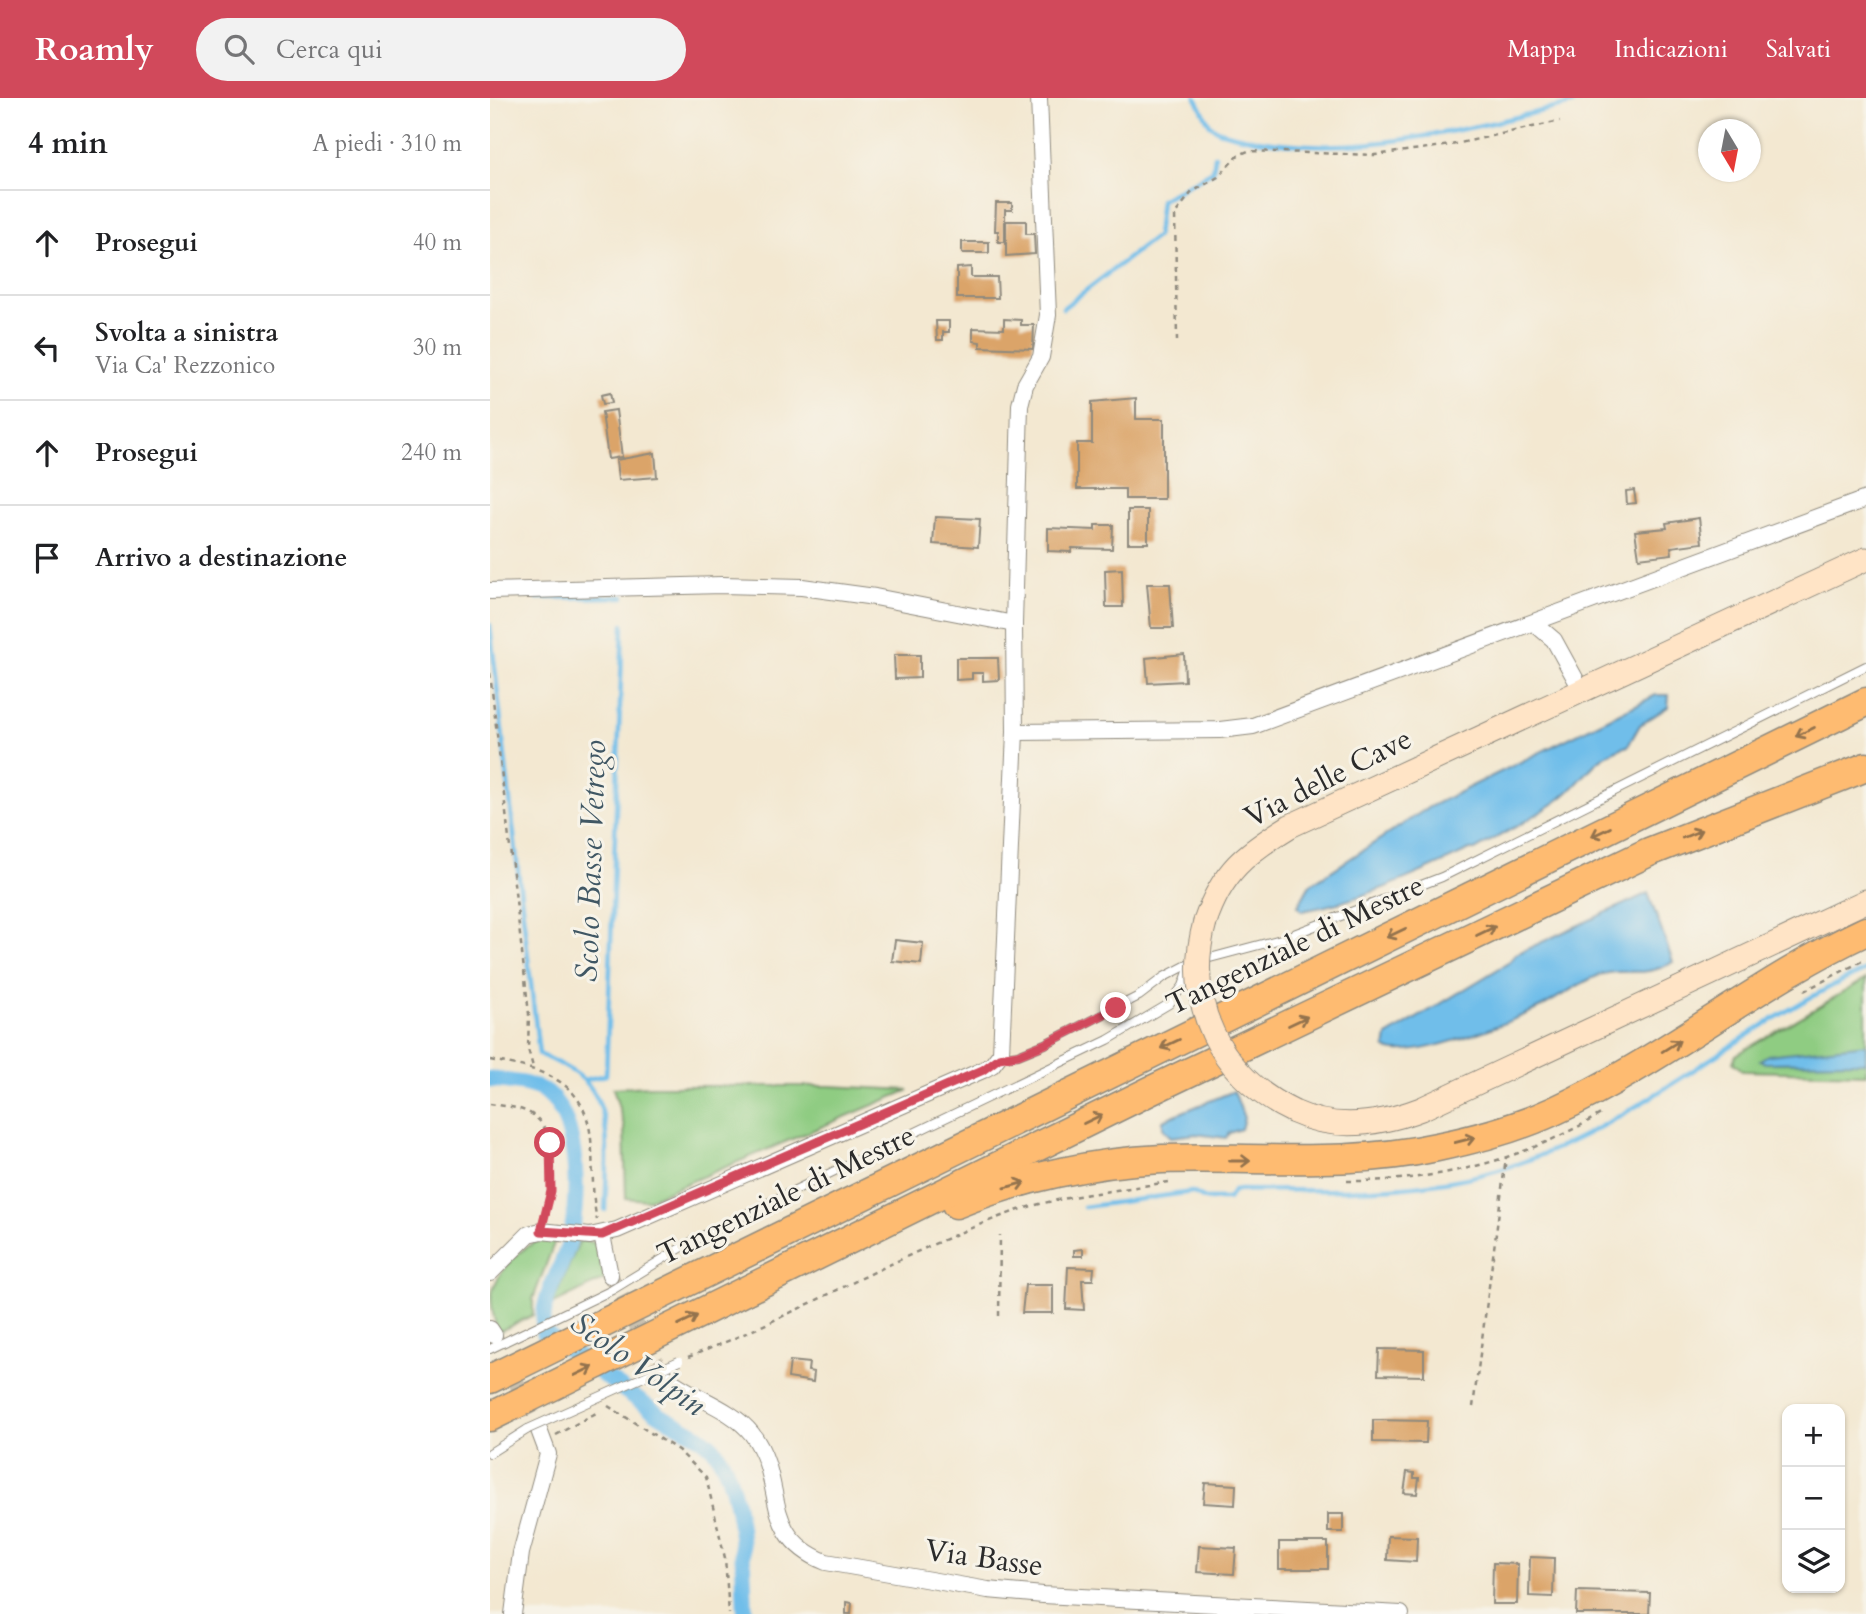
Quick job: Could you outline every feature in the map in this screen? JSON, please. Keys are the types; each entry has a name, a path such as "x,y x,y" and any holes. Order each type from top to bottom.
{"highway":[{"name":"Tangenziale di Mestre","path":"490,1379 499,1344 608,1320 1866,702"},
{"path":"490,1417 1150,1091 1649,852 1866,767"},
{"path":"747,1291 971,1198 1051,1175 1162,1159 1314,1161 1371,1157 1436,1147 1507,1129 1584,1096 1648,1060 1816,954 1866,931"}],"main road":[{"name":"Via delle Cave","path":"1866,559 1290,826 1251,850 1233,869 1213,899 1205,922 1197,970 1201,1003 1212,1034 1239,1075 1264,1096 1294,1112 1327,1123 1351,1124 1393,1119 1421,1109 1866,901"}],"street":[{"path":"490,1273 529,1234 545,1231 596,1235 983,1070 999,1058 1004,1044 1015,732 1014,624 1020,405 1025,385 1041,357 1048,315 1040,98"},
{"path":"1015,732 1220,730 1253,726 1866,499"},
{"path":"490,591 722,585 802,587 875,597 1014,624"},
{"path":"1534,623 1554,640 1582,691"},
{"path":"596,1235 611,1283"},
{"name":"Via Basse","path":"662,1374 688,1394 740,1421 750,1432 766,1462 782,1528 791,1542 808,1555 826,1562 988,1590 1042,1595 1401,1614"},
{"path":"513,1614 521,1553 548,1454 537,1433"}],"lane":[{"path":"999,1058 1018,1055 1045,1044 1139,996 1164,977 1191,963 1281,939 1442,877 1866,666"},
{"path":"499,1344 760,1207 1108,1040 1169,1004 1183,986 1191,963"},
{"path":"490,1453 537,1433 679,1361"}],"path":[{"path":"1177,341 1175,214 1192,192 1218,177 1237,156 1248,151 1375,155 1479,139 1560,121"},
{"path":"490,673 529,1014 528,1049 533,1067"},
{"path":"490,1060 533,1067 568,1086 583,1110 591,1136 596,1235"},
{"path":"490,1104 524,1110 545,1127 550,1143 551,1191 545,1231"},
{"path":"1473,1407 1500,1186 1505,1176 1507,1160"},
{"path":"999,1315 1000,1235"},
{"path":"537,1433 608,1406 699,1467 711,1490 725,1558 729,1614"}],"green space":[{"path":"1866,979 1866,1074 1743,1071 1733,1062 1736,1055"},
{"path":"829,1086 909,1090 647,1200 626,1198 624,1126 613,1088"},
{"path":"545,1238 556,1238 533,1299 533,1315 498,1332 492,1303 495,1284 505,1267 520,1252"},
{"path":"580,1240 596,1243 605,1279 552,1305"}],"water":[{"path":"1656,695 1669,695 1668,707 1640,725 1628,746 1605,756 1566,795 1526,821 1475,850 1388,886 1324,907 1302,911 1298,906 1310,885 1429,807"},
{"path":"1648,893 1673,962 1643,972 1600,975 1529,1012 1463,1038 1416,1050 1398,1051 1385,1048 1387,1036 1508,963 1516,954"},
{"path":"1866,1044 1866,1062 1765,1063 1760,1060 1768,1055"},
{"path":"1234,1091 1244,1118 1241,1129 1229,1133 1226,1138 1196,1134 1171,1137 1163,1129 1163,1120"}],"building":[{"path":"996,203 1012,203 1012,210 1005,210 1005,242 998,242 998,231 995,231"},
{"path":"1006,221 1026,221 1026,234 1034,234 1035,254 1006,256"},
{"path":"962,242 989,242 989,253 962,253"},
{"path":"971,267 971,277 997,277 998,298 957,298 957,268"},
{"path":"1004,319 1021,320 1021,325 1034,325 1033,349 980,347 980,342 973,341 973,328 1004,329"},
{"path":"936,321 949,321 949,332 943,332 943,340 937,340"},
{"path":"610,393 612,403 603,404 601,395"},
{"path":"1136,398 1136,419 1164,419 1164,499 1125,499 1125,489 1077,489 1077,443 1092,443 1092,402"},
{"path":"616,410 622,457 608,459 602,412"},
{"path":"655,453 657,477 618,480 616,460"},
{"path":"1634,490 1636,503 1627,504 1626,491"},
{"path":"1128,510 1148,510 1148,543 1128,543"},
{"path":"935,517 980,519 978,547 933,544"},
{"path":"1699,518 1702,543 1671,547 1672,554 1639,558 1635,531 1667,528 1666,523"},
{"path":"1095,525 1113,525 1112,549 1072,548 1071,552 1048,551 1048,528 1095,530"},
{"path":"1122,569 1123,607 1106,607 1105,570"},
{"path":"1147,584 1170,584 1173,628 1151,628"},
{"path":"1184,654 1185,681 1148,683 1146,658"},
{"path":"894,655 920,655 920,678 895,679"},
{"path":"956,658 998,658 999,680 983,681 983,673 972,673 972,679 956,680"},
{"path":"895,940 923,943 921,964 892,961"},
{"path":"1083,1249 1083,1256 1074,1256 1074,1250"},
{"path":"1068,1267 1094,1268 1093,1280 1082,1280 1084,1310 1066,1309"},
{"path":"1025,1285 1053,1285 1053,1313 1022,1313"},
{"path":"1379,1349 1424,1350 1424,1376 1378,1375"},
{"path":"790,1361 809,1363 808,1371 814,1372 813,1382 788,1378"},
{"path":"1373,1420 1427,1421 1426,1443 1373,1442"},
{"path":"1407,1472 1414,1473 1414,1478 1419,1478 1417,1494 1404,1493"},
{"path":"1205,1483 1236,1485 1235,1505 1203,1503"},
{"path":"1328,1514 1343,1514 1343,1532 1328,1532"},
{"path":"1388,1536 1417,1537 1416,1562 1387,1560"},
{"path":"1279,1542 1328,1542 1328,1569 1279,1569"},
{"path":"1199,1546 1236,1548 1234,1574 1197,1572"},
{"path":"1530,1557 1554,1558 1553,1597 1529,1596"},
{"path":"1493,1563 1518,1564 1517,1604 1492,1604"},
{"path":"1577,1591 1650,1593 1649,1614 1576,1614"},
{"path":"846,1602 852,1603 851,1614 846,1614"}],"waterway":[{"path":"1196,98 1210,125 1219,131 1255,140 1330,145 1368,144 1444,133 1590,98"},
{"path":"1063,308 1157,236 1161,200 1213,171 1215,156"},
{"name":"Scolo Basse Vetrego","path":"537,598 624,597"},
{"path":"490,625 539,1054 578,1075 590,1087 599,1103 606,1138 605,1210"},
{"name":"Scolo Basse Vetrego","path":"584,1080 606,1075 623,625"},
{"path":"1084,1207 1192,1192 1205,1199 1228,1199 1234,1190 1344,1190 1417,1186 1488,1173 1568,1143 1612,1120 1779,1016 1866,970"},
{"name":"Scolo Volpin","path":"490,1079 527,1085 547,1093 558,1106 572,1143 576,1188 572,1229 545,1307 543,1332 657,1413 707,1442 714,1449 727,1473 738,1512 745,1614"}],"tunnel":[{"path":"610,1275 662,1374"},
{"path":"494,1335 539,1430"}],"route":[{"path":"550,1143 551,1191 541,1231 602,1235 983,1070 999,1058 1018,1055 1045,1044 1116,1008"}]}
